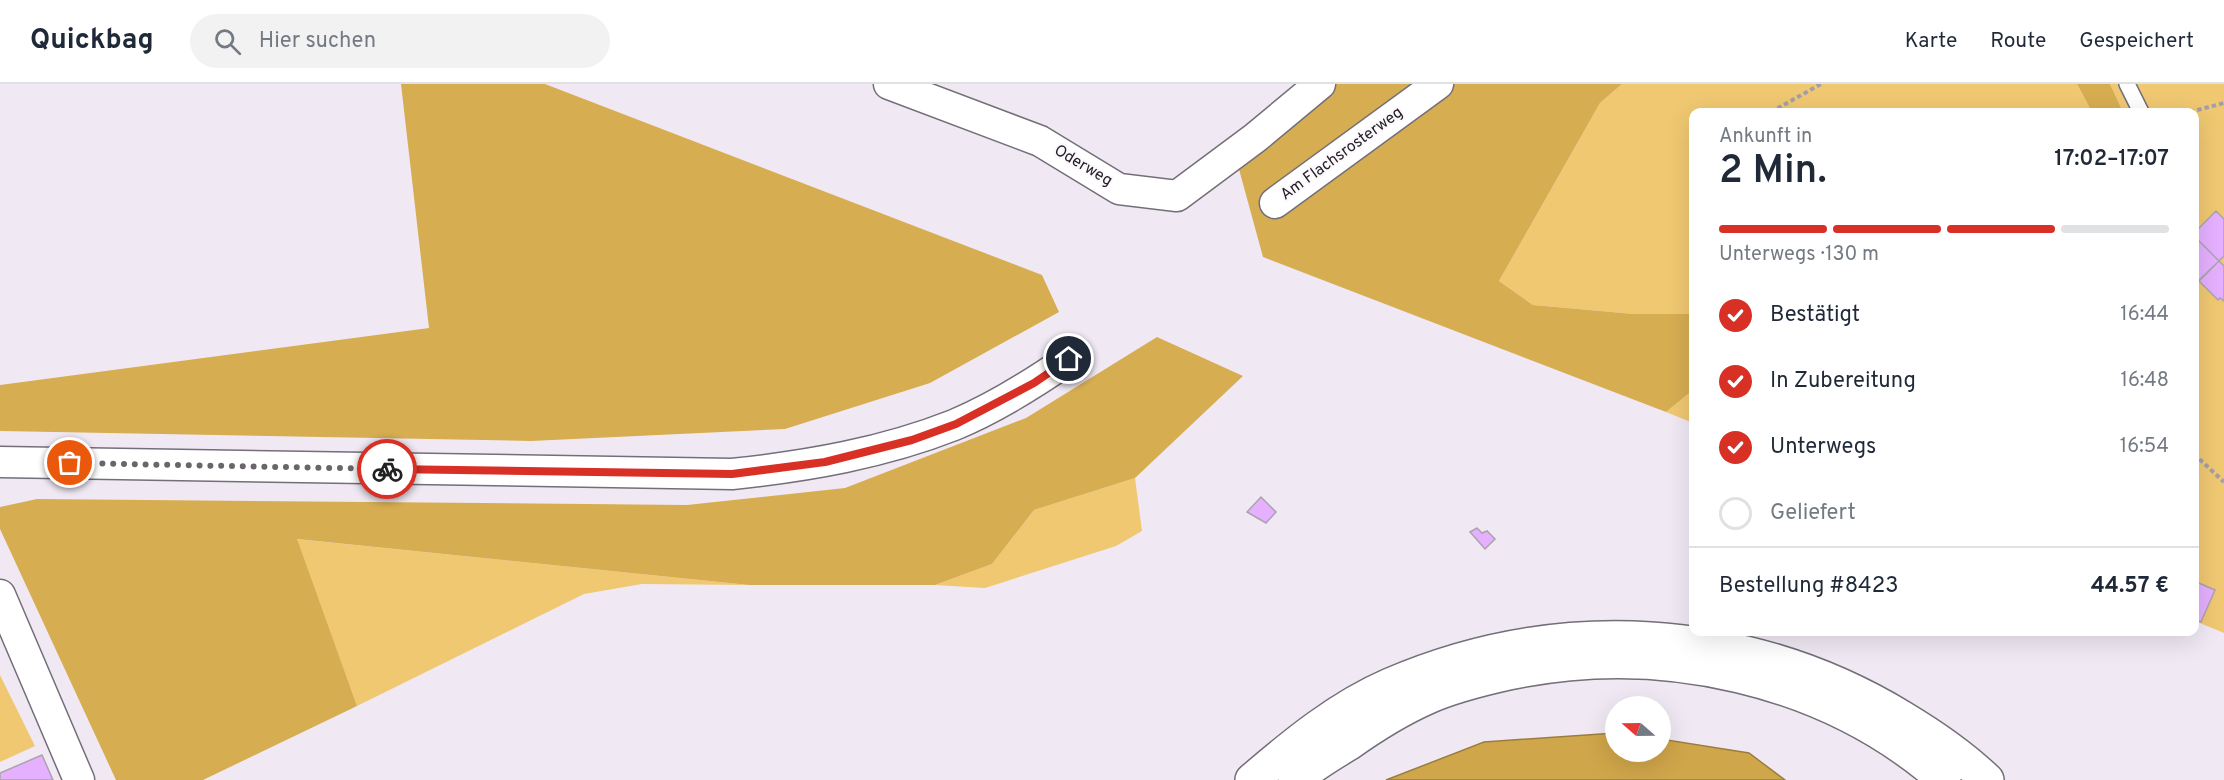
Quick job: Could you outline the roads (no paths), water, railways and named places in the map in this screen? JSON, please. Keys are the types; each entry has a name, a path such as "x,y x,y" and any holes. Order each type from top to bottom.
{"highway":[{"path":"1252,780 1335,715 1388,686 1441,665 1496,650 1552,640 1609,637 1665,639 1721,647 1777,661 1830,680 1882,705 1930,734 1987,780"},
{"path":"1295,780 1368,730 1427,698 1484,679 1538,667 1600,661 1661,662 1710,669 1796,693 1851,717 1885,737 1944,780"}],"street":[{"name":"Oderweg","path":"889,84 1040,141 1119,189 1177,196 1255,138 1320,84"},
{"name":"Am Flachsrosterweg","path":"1275,203 1438,84"},
{"path":"0,462 732,474 825,462 912,440 956,424 995,405 1034,383 1069,359"},
{"path":"0,595 79,780"}],"lane":[{"path":"2127,84 2139,108"}]}
